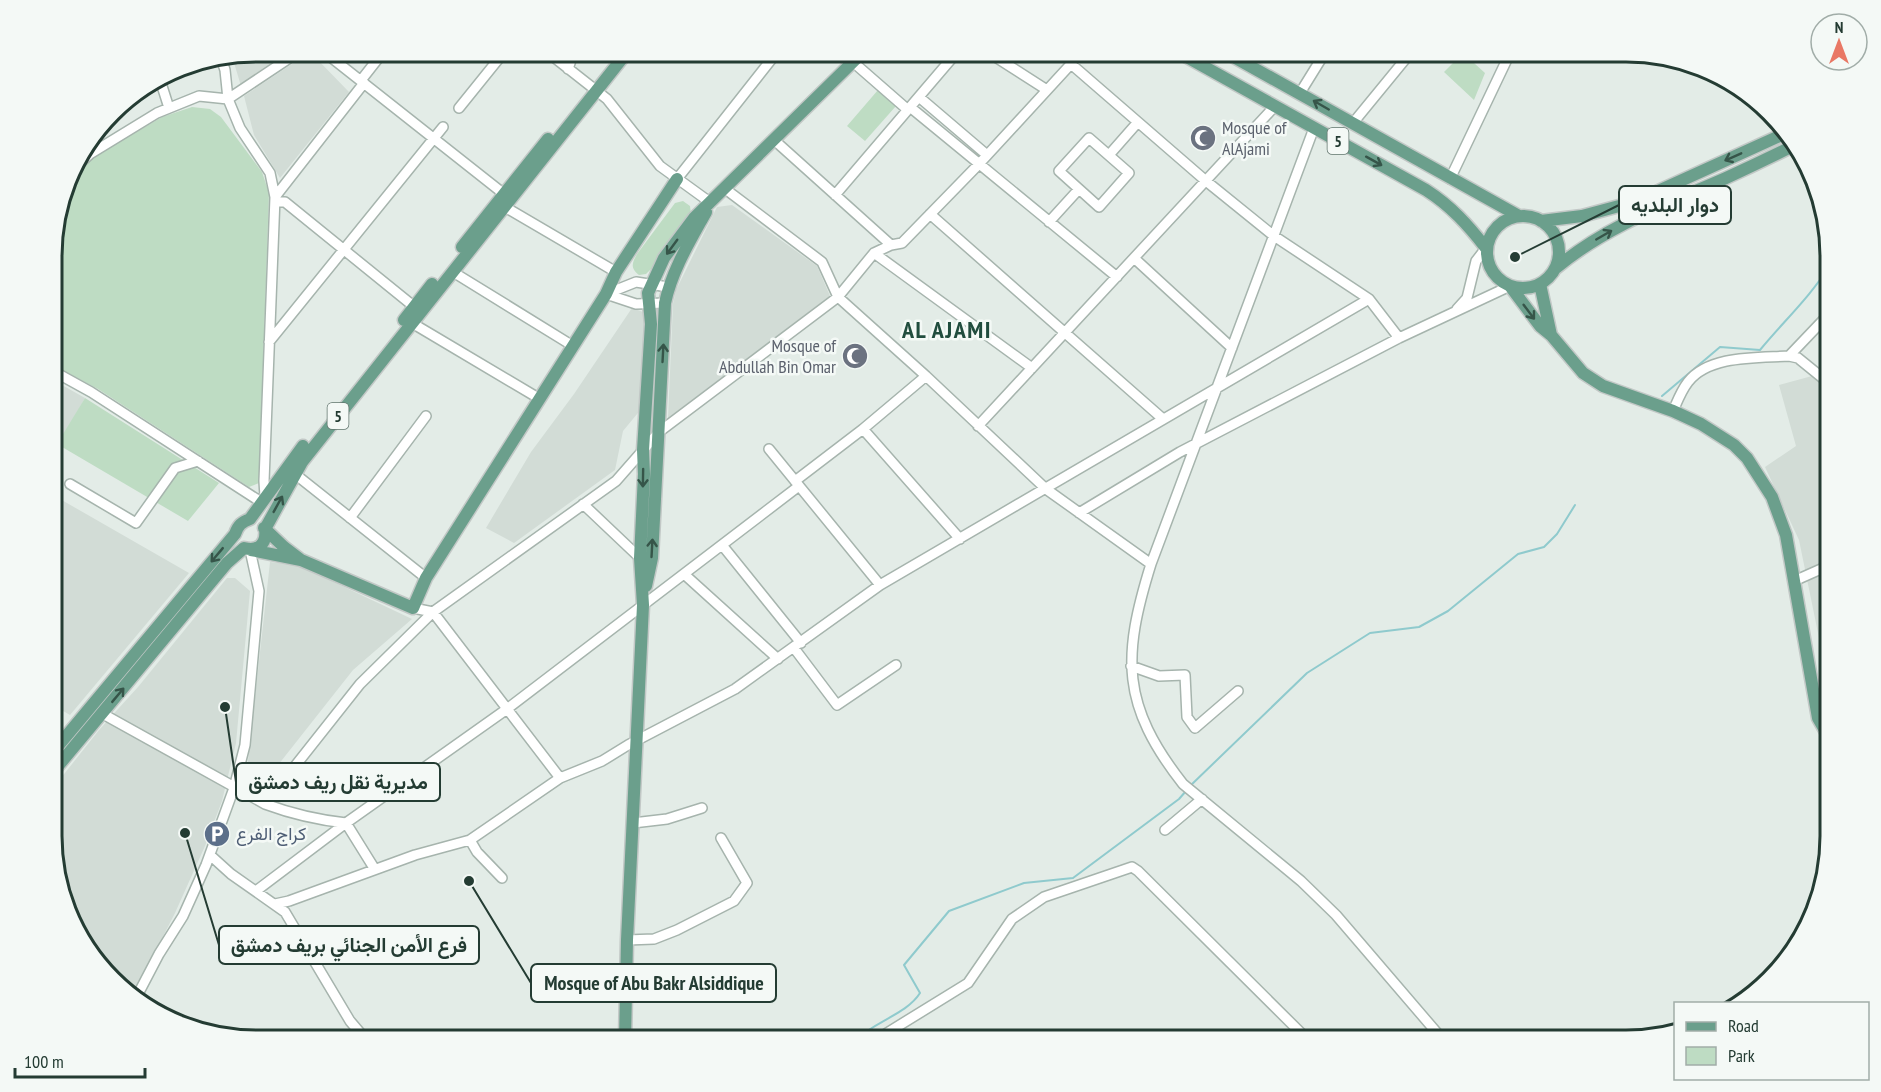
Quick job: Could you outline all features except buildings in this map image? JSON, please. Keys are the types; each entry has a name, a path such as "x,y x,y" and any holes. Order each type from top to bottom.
{"main road":[{"name":"5","path":"593,89 611,62"},
{"name":"5","path":"62,741 236,534 237,527 250,519 593,89 618,62"},
{"path":"625,1030 627,940 643,605 640,558 643,450 651,324 648,293 664,258 688,226 853,62"},
{"name":"5","path":"1196,62 1448,204 1466,222 1486,248"},
{"name":"5","path":"1243,62 1519,216"},
{"path":"1238,85 1255,77 1274,80"},
{"path":"1541,221 1582,216 1634,202 1778,136"},
{"path":"1556,268 1559,255 1557,242 1551,230 1541,221 1519,216 1507,219 1497,226 1490,236 1486,248 1491,271 1499,280 1510,286 1520,289 1530,288 1549,277 1577,250 1638,216 1727,178 1787,149"},
{"path":"236,534 237,542 247,549 301,560 413,608 426,578 677,178"},
{"name":"5","path":"62,762 228,563 247,549 258,548 263,544 266,536 265,529 302,462 412,323 418,310 453,272 504,200"},
{"path":"643,605 652,558 665,303 668,287 711,203"},
{"path":"1540,284 1551,335"},
{"path":"1510,286 1540,326 1551,335 1583,373 1603,386 1673,411 1718,434 1747,458 1772,497 1786,534 1819,720"},
{"path":"250,519 257,520 284,547 301,560"}],"street":[{"path":"89,154 169,108 199,96 228,99 284,62"},
{"path":"337,62 434,138 504,200 616,272"},
{"path":"275,199 364,83 362,79 375,62"},
{"path":"459,108 496,62"},
{"path":"559,62 607,99 660,166 711,203"},
{"path":"568,69 570,62"},
{"path":"677,178 769,62"},
{"path":"853,62 1117,277"},
{"path":"835,195 949,62"},
{"path":"1003,62 1047,90"},
{"path":"1300,93 1319,62"},
{"path":"1353,123 1403,62"},
{"path":"1450,178 1505,62"},
{"path":"62,376 92,392 263,500 275,199 270,173 240,128 228,99 223,64"},
{"path":"265,804 360,684 433,612 616,480 659,432 838,297 874,253 891,245 902,243 1071,64 1206,181 1274,236 1369,299 1399,338"},
{"path":"161,86 169,108"},
{"path":"919,97 987,155"},
{"path":"978,426 1275,106"},
{"path":"1109,155 1138,122"},
{"path":"269,342 443,127"},
{"path":"1314,128 1151,564 1141,595 1132,642 1131,666 1137,703 1148,732 1167,764 1183,784 1301,881 1329,908 1434,1030"},
{"path":"1089,138 1129,173 1099,207 1079,189 1059,171 1089,138"},
{"path":"773,140 891,245"},
{"path":"724,188 822,262 838,297 927,376 1046,489 1151,564"},
{"path":"1050,222 1079,189"},
{"path":"275,199 285,202 418,310"},
{"path":"930,214 1163,419"},
{"path":"1453,314 1467,298 1476,261 1486,248"},
{"path":"874,253 1032,368"},
{"path":"1134,258 1232,348"},
{"path":"453,272 573,346"},
{"path":"606,294 636,282 668,287"},
{"path":"1079,513 1198,443 1399,338 1510,286"},
{"path":"606,294 636,304 665,303"},
{"path":"275,904 289,901 374,868 470,840 560,778 602,761 637,740 735,689 880,585 1369,299"},
{"path":"412,323 540,399"},
{"path":"1789,356 1819,325"},
{"path":"1673,411 1688,382 1714,363 1789,356 1798,358 1819,375"},
{"path":"256,891 346,823 507,709 722,545 927,376"},
{"path":"350,518 426,416"},
{"path":"863,429 960,538"},
{"path":"769,448 880,585"},
{"path":"70,484 136,523 175,468 198,461"},
{"path":"295,474 426,578"},
{"path":"583,504 640,558"},
{"path":"722,545 797,645 837,705 896,665"},
{"path":"139,992 183,916 210,855 234,788 245,745 259,591 247,549"},
{"path":"1794,581 1819,570"},
{"path":"684,574 778,659"},
{"path":"413,608 433,612 560,778"},
{"path":"1131,666 1159,676 1185,675 1187,717 1195,728 1238,691"},
{"path":"103,714 265,804 299,816 346,823 374,868"},
{"path":"1165,830 1202,799"},
{"path":"633,823 667,819 702,808"},
{"path":"627,940 654,939 734,902 747,884 721,838"},
{"path":"470,840 477,852 502,878"},
{"path":"210,855 231,874 285,912 358,1030"},
{"path":"892,1030 968,983 1012,919 1020,913 1044,897 1133,863 1138,871 1298,1030"}],"shaded area":[{"path":"277,62 241,86 234,63"},
{"path":"295,62 320,62 349,92 280,178 254,135 244,96"},
{"path":"732,205 817,266 830,296 668,418 673,304 676,290 717,207"},
{"path":"632,308 646,313 642,408 623,431 615,470 514,543 486,528 531,452 574,394"},
{"path":"1812,376 1819,382 1819,638 1799,540 1765,467 1796,446 1779,385"},
{"path":"62,385 85,398 62,439"},
{"path":"62,500 189,573 70,715 62,710"},
{"path":"270,562 298,565 412,619 353,670 256,793 245,788"},
{"path":"227,578 235,578 250,591 236,743 222,801 175,913 136,989 118,974 102,955 87,934 76,911 63,862 62,777 99,730 138,687"}],"green space":[{"path":"1454,62 1473,62 1485,73 1474,100 1444,72"},
{"path":"878,90 896,106 865,141 847,126"},
{"path":"192,107 210,109 221,117 262,172 269,193 259,483 249,487 98,389 62,370 63,230 76,181 82,168 95,156 162,117"},
{"path":"683,201 690,206 691,214 653,267 646,274 639,275 633,265 637,254 675,203"},
{"path":"85,398 219,483 188,521 62,447 62,436"}],"waterway":[{"path":"1662,396 1720,347 1760,350 1819,280"},
{"path":"1189,787 1307,673 1370,633 1419,627 1448,611 1518,554 1544,547 1557,534 1575,505"},
{"path":"868,1030 907,1007 920,993 904,965 949,911 1024,883 1073,878 1179,799 1186,791"}],"place":[{"name":"Mosque of AlAjami","path":"1203,138"},
{"name":"دوار البلديه","path":"1515,257"},
{"name":"Mosque of Abdullah Bin Omar","path":"855,356"},
{"name":"مديرية نقل ريف دمشق","path":"225,707"},
{"name":"فرع الأمن الجنائي بريف دمشق","path":"185,833"},
{"name":"كراج الفرع","path":"217,834"},
{"name":"Mosque of Abu Bakr Alsiddique","path":"469,881"}],"district":[{"name":"AL AJAMI","path":"947,330"}]}
